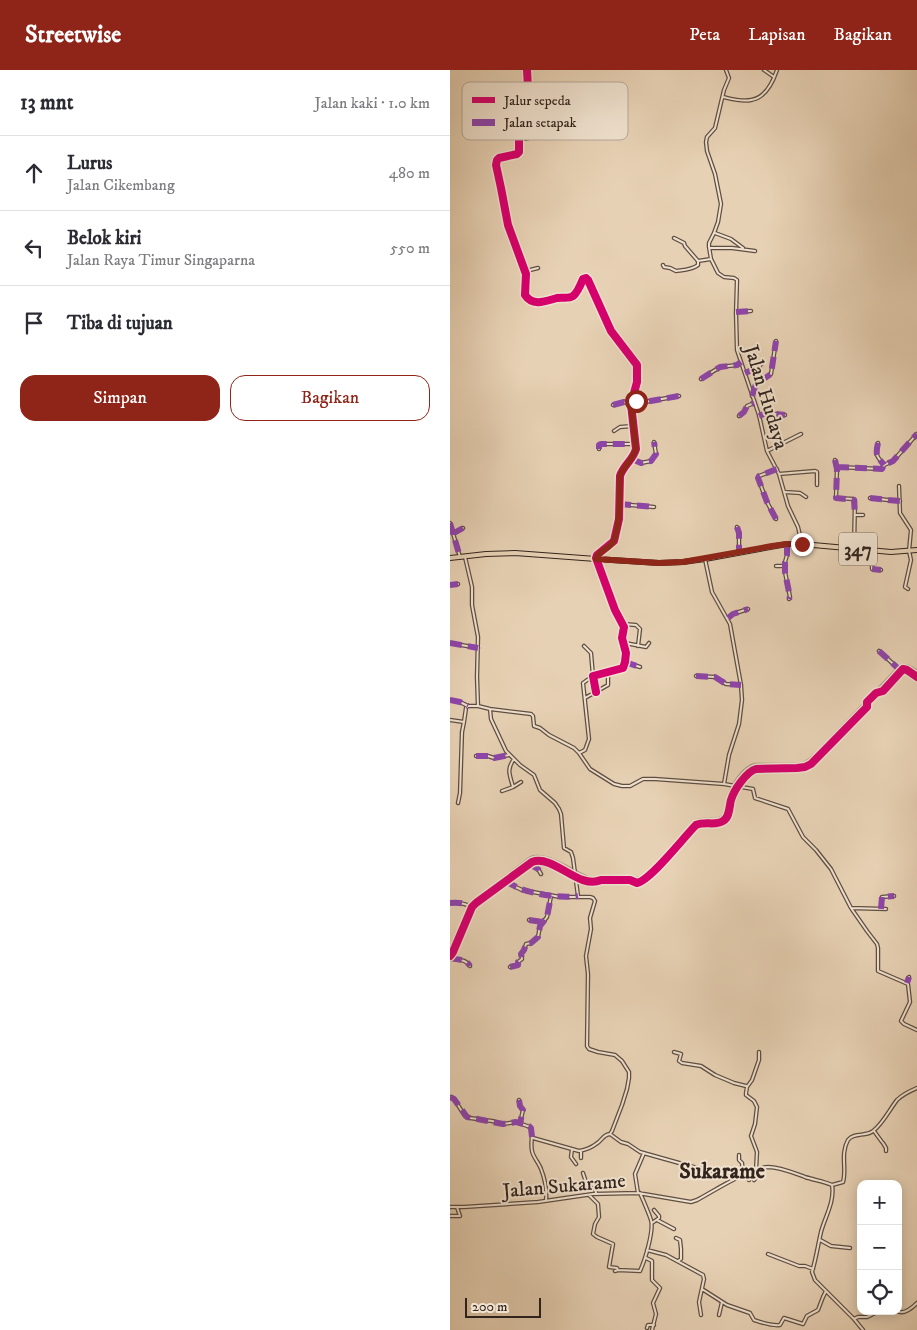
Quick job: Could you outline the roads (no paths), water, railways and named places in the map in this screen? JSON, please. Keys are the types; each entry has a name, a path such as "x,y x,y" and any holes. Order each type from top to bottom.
{"main road":[{"name":"347","path":"450,558 514,553 659,563 704,559 787,544 891,552 917,550"}],"street":[{"name":"Jalan Hudaya","path":"726,70 729,78 714,130 707,136 706,142 721,204 718,222 709,243 709,248 711,259 720,275 737,280 736,346 738,355 759,416 767,451 777,469 788,506 798,527 800,544"},
{"path":"764,70 774,77"},
{"path":"722,97 754,100 764,93 777,70"},
{"path":"518,140 517,154 499,158 496,165 508,225 526,271 524,295 534,301 546,302 558,298 571,297 586,278 611,331 637,365 638,382 631,404 636,449 632,459 620,476 618,519 614,541 597,555 596,559 615,610 623,624 622,638 626,650 625,662 624,667 620,670 593,676 583,683 589,739 585,750 579,753"},
{"path":"714,233 731,239 745,250"},
{"path":"674,238 684,243 698,261"},
{"path":"709,248 755,251"},
{"path":"698,261 711,259"},
{"path":"663,265 674,271 679,271 696,267 698,261"},
{"path":"526,271 538,268"},
{"path":"736,312 751,311"},
{"path":"752,396 756,384 771,374 776,341"},
{"path":"701,379 720,367 737,365 741,362"},
{"path":"745,373 759,367 761,364"},
{"path":"633,398 640,403 679,396"},
{"path":"613,404 624,402 631,404"},
{"path":"739,416 747,406 754,403"},
{"path":"759,416 766,413 785,416"},
{"path":"614,431 620,427 633,426"},
{"path":"767,451 801,434"},
{"path":"837,467 882,469 893,461 917,434"},
{"path":"632,459 642,463 651,461 656,454 654,442"},
{"path":"878,443 876,457 884,466"},
{"path":"599,449 601,444 636,444"},
{"path":"835,460 837,467 836,498 854,500 854,549"},
{"path":"776,519 758,478 763,473 777,469"},
{"path":"779,474 814,470 817,472 817,485"},
{"path":"899,486 901,515 909,524 911,530 909,551 911,560 905,586 908,589"},
{"path":"785,492 797,492 806,497"},
{"path":"870,498 900,501"},
{"path":"619,504 654,507"},
{"path":"855,515 863,515"},
{"path":"450,523 460,557"},
{"path":"737,527 739,552"},
{"path":"454,533 463,528"},
{"path":"787,544 785,566 789,599"},
{"path":"872,551 872,569 881,570"},
{"path":"465,556 472,587 472,605 478,648 478,706"},
{"path":"704,559 712,592 728,618 732,630 741,685 742,700 739,724 729,755 724,784"},
{"path":"776,566 785,566"},
{"path":"450,585 458,584"},
{"path":"728,618 733,614 748,609"},
{"path":"623,624 636,626 640,629 638,646"},
{"path":"450,643 478,648"},
{"path":"624,643 646,647 649,643"},
{"path":"584,646 590,653 596,692"},
{"path":"879,651 900,669 905,669 917,677"},
{"path":"625,662 640,667"},
{"path":"470,966 466,961 450,957 454,952 470,907 529,864 542,860 590,881 630,880 634,883 639,883 643,881 696,825 702,823 721,823 725,820 738,786 752,770 797,768 811,764 867,707 867,702 876,693 883,691 900,669"},
{"path":"585,698 608,685 608,672"},
{"path":"696,676 716,677 726,684 741,685"},
{"path":"450,700 468,706 531,714 534,726 574,748 590,769 608,781 622,786 630,786 646,779 724,784 753,789 755,798 785,808 789,811 803,837 831,869 851,908 877,944 878,971 909,986 910,1002 901,1021 917,1030"},
{"path":"458,803 462,732 468,706"},
{"path":"490,709 491,719 504,749 534,775 540,790 559,809 564,846 572,854 578,896"},
{"path":"450,720 464,722"},
{"path":"476,756 494,758 510,755"},
{"path":"513,787 509,766 514,759"},
{"path":"502,791 521,782"},
{"path":"529,864 540,870 542,874"},
{"path":"507,880 509,884 522,890 567,898 578,896 593,898 595,902 590,918 592,929 586,956 588,974 587,1046 589,1049 613,1054 618,1057 629,1074 622,1105 610,1134"},
{"path":"510,967 518,965 518,962 522,959 521,954 526,944 538,938 539,928 548,914 551,896"},
{"path":"881,909 882,897 894,896"},
{"path":"450,902 457,902 470,907"},
{"path":"851,908 886,909"},
{"path":"529,920 543,922"},
{"path":"906,983 909,977"},
{"path":"674,1052 681,1054 679,1061 682,1063 702,1066 715,1075 735,1084 748,1086"},
{"path":"754,1180 759,1174 757,1170 757,1152 751,1136 757,1108 754,1101 746,1094 759,1060 759,1052"},
{"path":"863,1330 814,1279 813,1269 832,1196 832,1185 841,1184 844,1180 843,1158 848,1141 852,1137 874,1131 898,1099 917,1088"},
{"path":"450,1097 454,1099 465,1116 470,1118 503,1124 516,1122 530,1127 533,1134 532,1152 542,1170 546,1189 546,1201"},
{"path":"519,1100 523,1110 520,1123"},
{"path":"874,1131 886,1148 886,1151"},
{"path":"532,1137 581,1151 596,1144 604,1135 610,1134 621,1142 644,1153 710,1170 735,1179"},
{"path":"572,1149 571,1157 576,1164"},
{"path":"580,1158 581,1151"},
{"path":"589,1194 598,1204 599,1217 593,1234 613,1244 609,1266 617,1268 617,1270 640,1271 646,1258 652,1223 639,1193 635,1174 644,1153"},
{"path":"739,1155 739,1160 749,1180"},
{"name":"Jalan Sukarame","path":"450,1207 504,1205 589,1194 639,1193 691,1202 745,1174 767,1167 832,1185"},
{"path":"583,1173 588,1188 596,1189 596,1194"},
{"path":"450,1216 460,1216 457,1207"},
{"path":"652,1223 660,1217 654,1210"},
{"path":"657,1220 674,1229"},
{"path":"676,1238 680,1240 682,1249 681,1260 678,1261"},
{"path":"820,1240 830,1246 850,1248"},
{"path":"647,1250 666,1255 703,1275 704,1279 699,1302 701,1315"},
{"path":"768,1254 799,1266 813,1269"},
{"path":"646,1258 652,1261 652,1280 660,1288 653,1303 656,1314 652,1330"},
{"path":"702,1289 722,1302 750,1313 754,1320 768,1325 780,1325 784,1318 802,1324 808,1316 818,1310 826,1291"},
{"path":"719,1315 722,1302"},
{"path":"902,1313 917,1303"},
{"path":"854,1319 872,1315"},
{"path":"647,1328 648,1324 654,1324"}],"waterway":[{"path":"627,879 644,878 697,821 717,820 723,817 730,794 740,776 747,769 755,765 802,765 819,752 898,669 908,667 917,672"},
{"path":"450,952 471,904 531,858 537,857 552,860 588,878 604,879"}],"district":[{"name":"Sukarame","path":"722,1170"}]}
